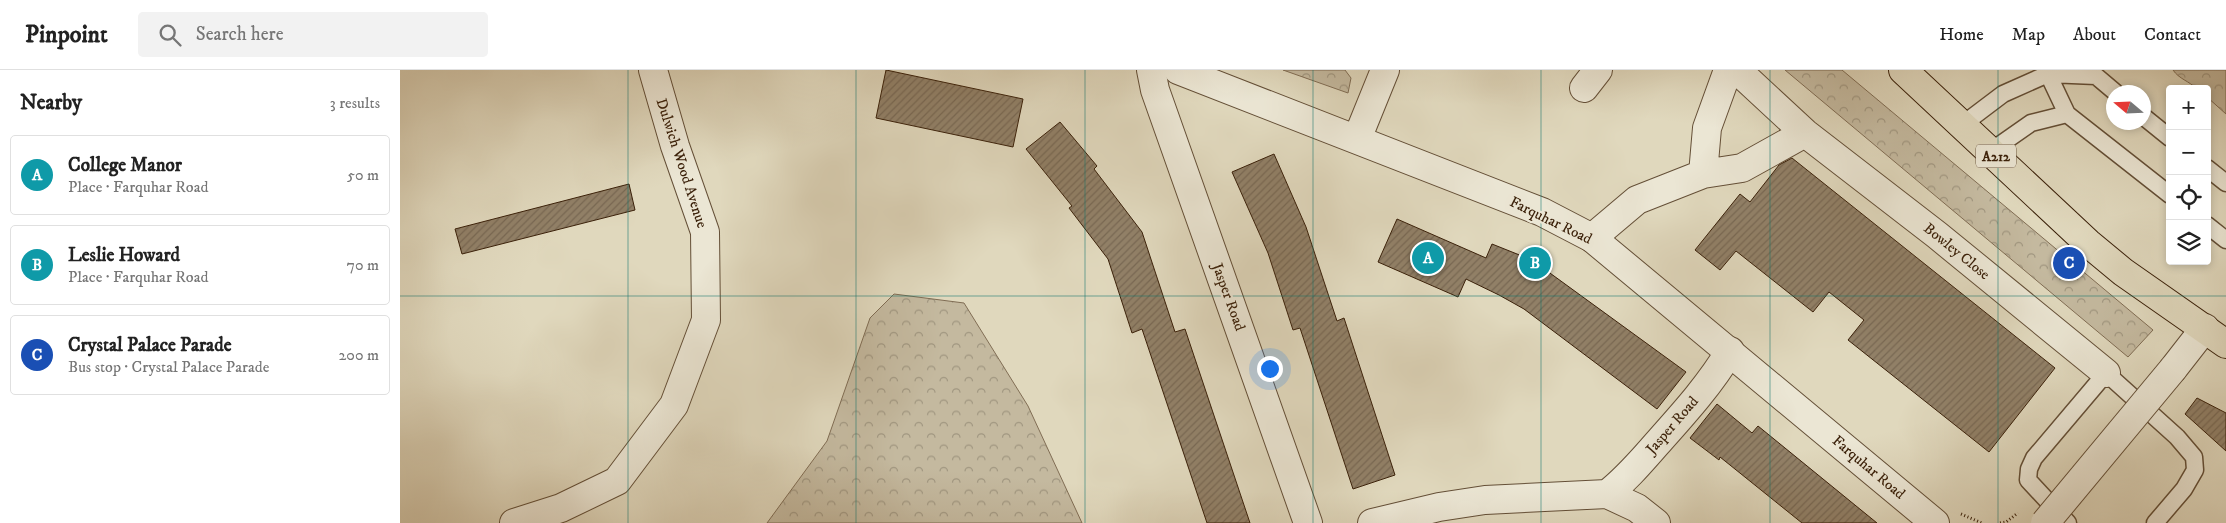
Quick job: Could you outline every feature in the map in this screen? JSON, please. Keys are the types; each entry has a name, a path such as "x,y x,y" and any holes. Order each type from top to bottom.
{"main road":[{"name":"A212","path":"1903,70 2088,243 2123,272 2226,344"}],"street":[{"name":"Dulwich Wood Avenue","path":"514,523 560,508 617,481 674,405 706,320 705,232 675,146 653,70"},
{"name":"Jasper Road","path":"1151,70 1155,90 1308,523"},
{"name":"Farquhar Road","path":"1178,70 1542,212 1592,238 1935,523"},
{"path":"1357,139 1385,70"},
{"path":"1703,174 1707,128 1728,70"},
{"name":"Bowley Close","path":"1737,70 1805,133 1936,235 2106,373"},
{"path":"1592,238 1637,200 1703,174 1742,168 1805,133"},
{"path":"2034,517 2173,369 2204,328"},
{"name":"Jasper Road","path":"1608,494 1623,482 1682,415 1720,368 1730,351"},
{"path":"1372,523 1439,507 1485,500 1608,494 1637,508 1656,523"}],"lane":[{"path":"1962,125 2003,94 2048,74 2096,76 2107,85"},
{"path":"2048,74 2067,114 2166,192"},
{"path":"1991,151 2038,120 2067,114"},
{"path":"2151,123 2166,135"},
{"path":"2211,171 2226,184"},
{"path":"2211,228 2226,240"},
{"path":"2068,523 2028,480 2029,469 2034,458 2106,373"},
{"name":"Bowley Close","path":"2106,373 2176,437 2194,457 2195,470 2184,489 2155,523"}],"path":[{"path":"2000,523 2034,517"}],"green space":[{"path":"1283,70 1345,70 1351,78 1348,93"},
{"path":"1785,70 1842,70 2153,330 2128,357"},
{"path":"2173,70 2226,70 2226,114 2211,101 2211,85 2192,85 2178,76"},
{"path":"894,294 964,303 1028,406 1082,523 767,523 827,441 870,318"}],"building":[{"path":"886,70 1023,99 1013,147 876,118"},
{"path":"1060,122 1097,166 1094,169 1142,232 1175,332 1185,329 1250,523 1207,523 1142,329 1132,333 1108,259 1069,208 1072,206 1026,149"},
{"path":"1274,154 1306,227 1337,321 1344,318 1395,475 1353,489 1300,328 1293,330 1268,253 1232,172"},
{"path":"1792,158 2055,368 1989,452 1848,340 1864,320 1829,292 1813,312 1736,251 1720,270 1695,250 1740,194 1750,202 1779,165"},
{"path":"629,184 635,210 462,254 455,229"},
{"path":"1397,219 1486,258 1492,244 1532,260 1686,372 1657,409 1524,309 1499,295 1466,279 1458,297 1378,262"},
{"path":"2197,398 2226,413 2226,451 2185,414"},
{"path":"1717,404 1752,433 1758,426 1877,523 1802,523 1720,457 1719,460 1690,438"}],"place":[{"name":"College Manor","path":"1428,258"},
{"name":"Leslie Howard","path":"1535,263"},
{"name":"Crystal Palace Parade","path":"2069,263"}]}
